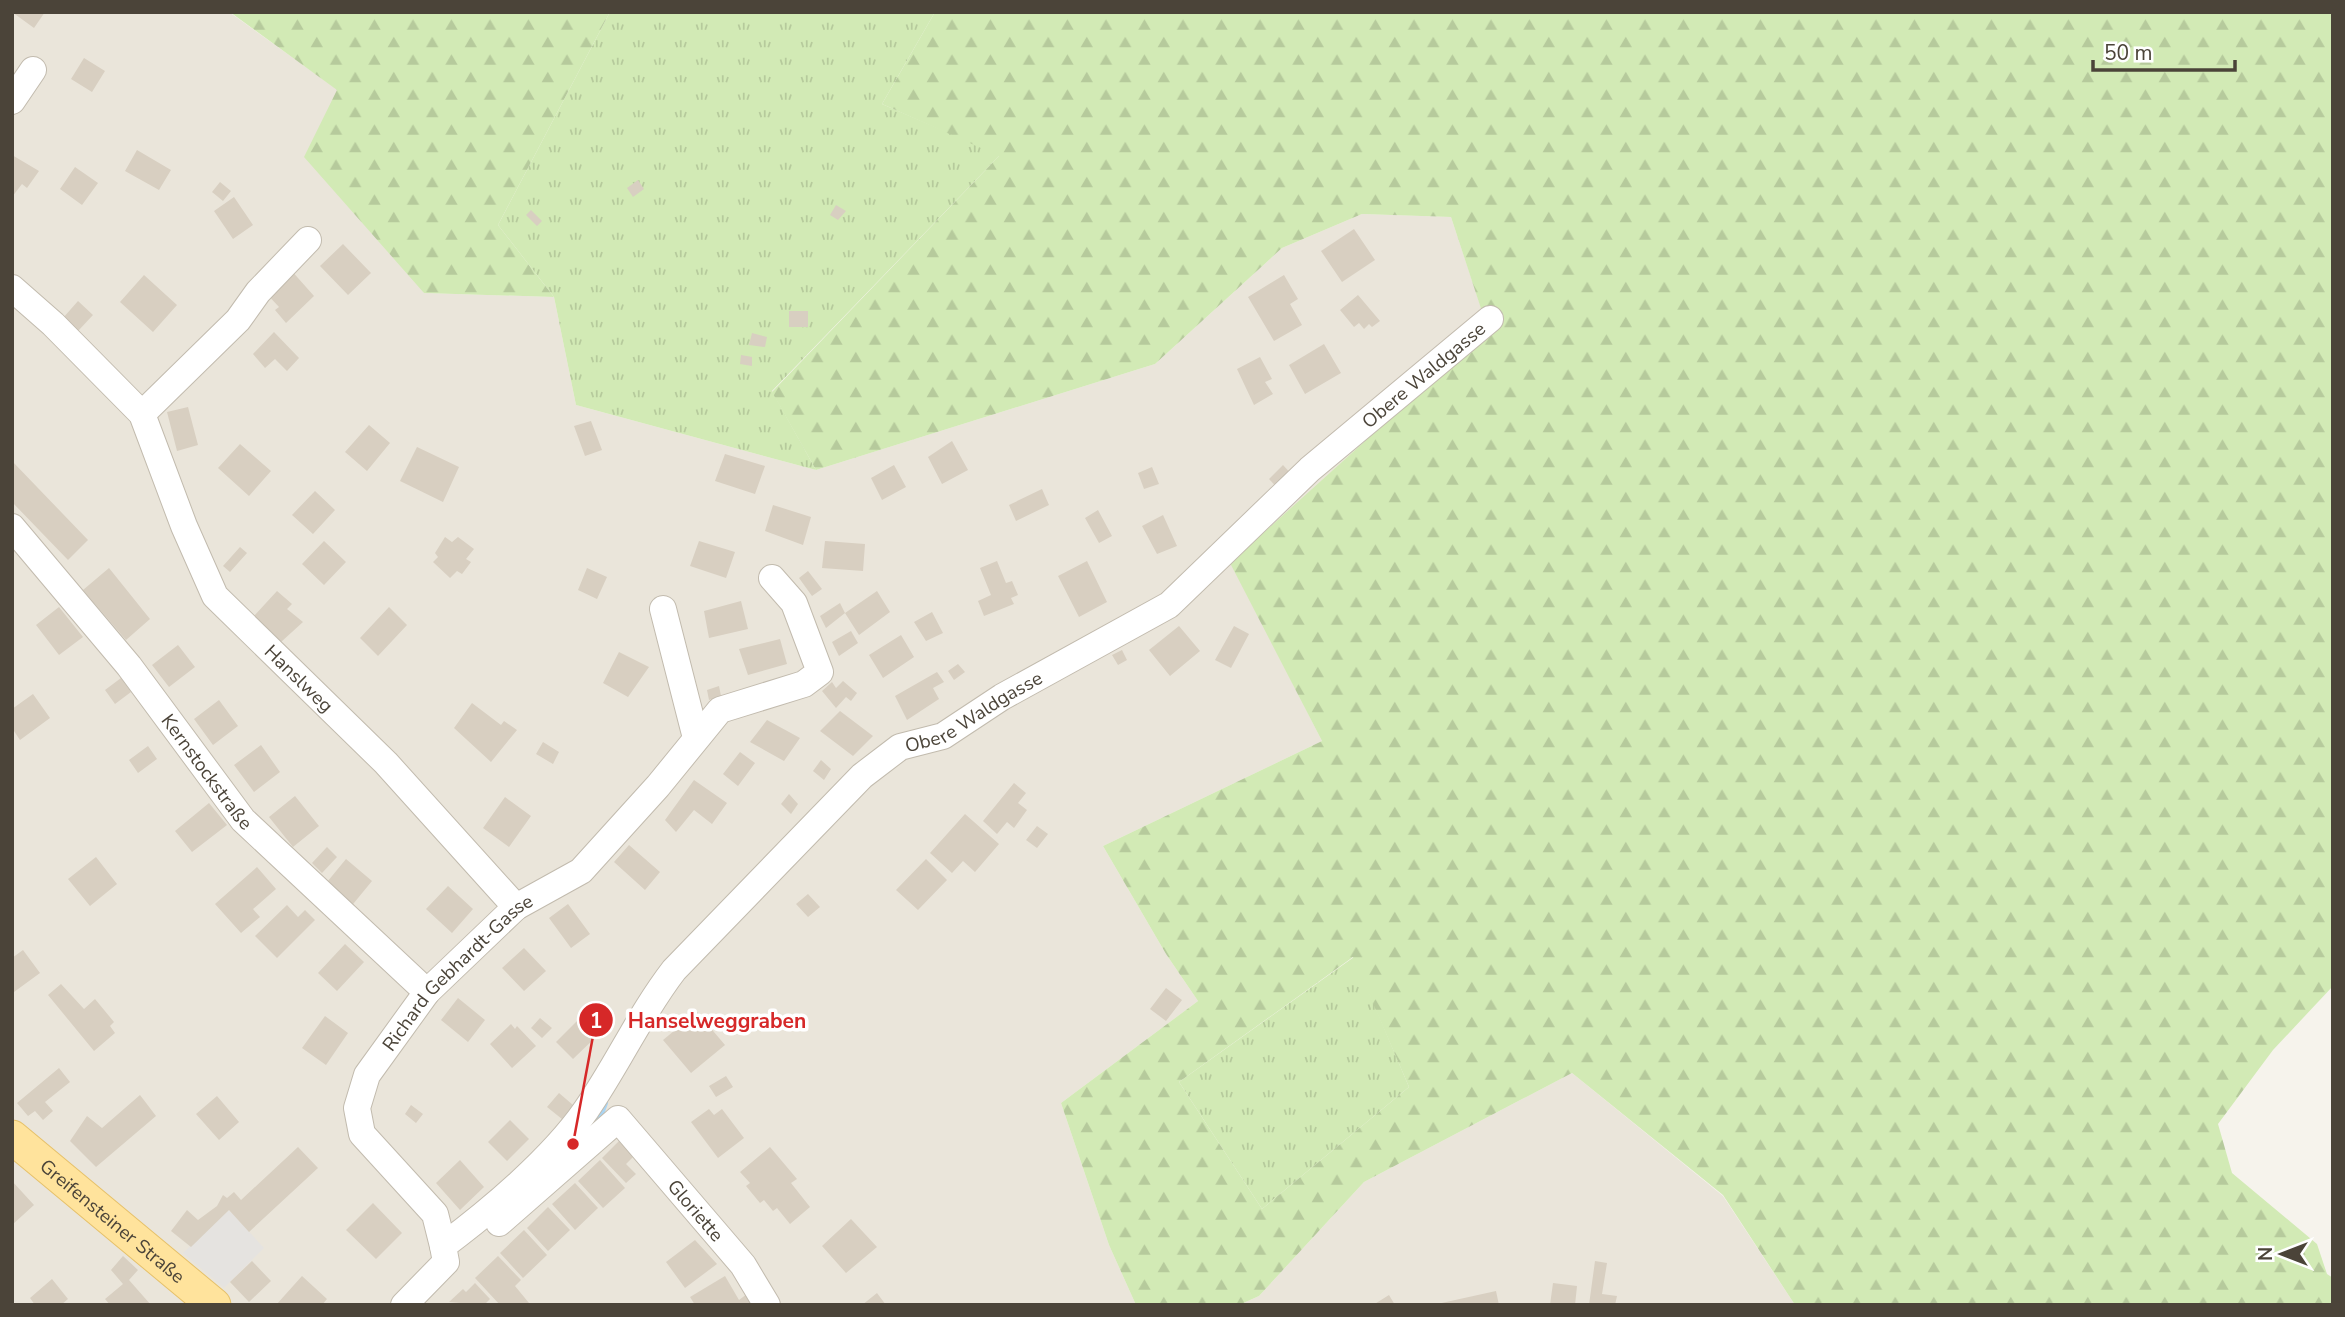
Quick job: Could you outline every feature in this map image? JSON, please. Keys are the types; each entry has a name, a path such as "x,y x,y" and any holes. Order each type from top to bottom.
{"main road":[{"name":"Greifensteiner Straße","path":"12,1137 214,1305"}],"street":[{"path":"12,101 33,70"},
{"path":"142,414 238,320 258,292 308,240"},
{"name":"Hanslweg","path":"12,288 53,324 142,414 184,526 215,596 386,763 516,908"},
{"name":"Obere Waldgasse","path":"404,1305 444,1254 562,1139 586,1110 647,1005 674,970 862,776 901,747 943,736 1002,697 1169,605 1222,557 1310,469 1490,319"},
{"name":"Kernstockstraße","path":"12,527 129,666 243,820 427,992"},
{"name":"Richard Gebhardt-Gasse","path":"444,1254 435,1214 362,1134 357,1108 366,1075 427,992 516,908 581,871 720,710 804,684 820,672 794,603 772,578"},
{"path":"663,609 696,738"},
{"name":"Obere Waldgasse","path":"444,1254 477,1244 618,1119"},
{"name":"Gloriette","path":"618,1119 743,1265 767,1305"}],"shaded area":[{"path":"12,12 229,12 338,90 424,293 554,297 576,405 816,470 1155,364 1282,248 1362,214 1451,217 1488,329 1231,563 1322,741 1103,846 1166,954 1198,1001 1061,1103 1109,1245 1136,1305 12,1305"},
{"path":"1572,1073 1723,1196 1795,1305 1239,1305 1259,1296 1364,1182"},
{"path":"229,1210 264,1248 224,1288 183,1253"}],"green space":[{"path":"230,12 610,12 498,225 554,297 424,293 304,157 337,90"},
{"path":"610,12 935,12 882,104 1000,155 772,391 816,470 576,405 554,297 498,225"},
{"path":"935,12 2333,12 2333,986 2273,1050 2218,1124 2232,1173 2317,1244 2327,1274 2333,1278 2333,1305 1795,1305 1723,1195 1572,1073 1364,1182 1259,1296 1239,1305 1136,1305 1109,1245 1061,1103 1198,1001 1166,954 1103,846 1322,741 1230,563 1488,330 1451,217 1362,214 1282,248 1155,364 816,470 772,392 999,156 882,104","holes":["1353,957 1409,1087 1262,1209 1179,1082"]},
{"path":"1354,957 1409,1087 1262,1209 1179,1082"}],"building":[{"path":"12,12 45,12 34,28"},
{"path":"84,58 105,71 92,92 71,79"},
{"path":"137,150 171,170 159,190 125,171"},
{"path":"12,155 39,171 27,188 22,184 12,197"},
{"path":"75,167 98,183 82,205 60,189"},
{"path":"638,180 644,189 633,197 627,188"},
{"path":"220,182 231,191 223,201 212,192"},
{"path":"234,197 253,225 233,239 214,211"},
{"path":"836,205 846,211 838,220 830,215"},
{"path":"531,210 542,221 537,226 526,215"},
{"path":"1354,229 1375,260 1342,282 1321,251"},
{"path":"343,244 371,273 348,295 320,266"},
{"path":"290,269 314,296 286,323 275,310 279,307 265,292"},
{"path":"144,275 177,305 153,332 120,302"},
{"path":"1284,275 1298,299 1290,304 1302,325 1274,341 1248,297"},
{"path":"1358,295 1380,321 1372,327 1369,324 1364,329 1359,323 1354,327 1340,310"},
{"path":"78,301 93,315 78,331 63,318"},
{"path":"789,311 808,311 808,327 789,327"},
{"path":"274,332 299,358 287,371 275,359 265,368 253,354"},
{"path":"752,333 767,337 765,347 749,345"},
{"path":"1324,344 1341,373 1305,394 1289,365"},
{"path":"741,355 752,357 752,366 740,364"},
{"path":"1260,357 1272,379 1265,382 1273,394 1254,405 1237,369"},
{"path":"188,407 198,445 177,451 167,412"},
{"path":"591,421 602,450 585,456 574,426"},
{"path":"369,425 390,443 367,471 345,452"},
{"path":"952,441 968,470 942,484 928,457"},
{"path":"240,444 271,471 249,496 218,468"},
{"path":"417,447 459,467 443,502 400,481"},
{"path":"725,454 765,466 755,494 715,481"},
{"path":"12,461 88,540 68,560 12,502"},
{"path":"894,465 906,487 882,500 871,478"},
{"path":"1283,465 1294,477 1280,491 1269,479"},
{"path":"1152,467 1159,484 1144,489 1138,473"},
{"path":"1042,489 1049,505 1016,521 1009,505"},
{"path":"315,491 335,510 313,534 292,515"},
{"path":"773,505 811,517 803,545 765,531"},
{"path":"1098,510 1112,536 1099,543 1085,518"},
{"path":"1163,515 1177,546 1157,554 1142,526"},
{"path":"445,537 452,542 458,537 474,549 466,559 471,562 462,574 457,571 450,578 433,562 438,557 435,553"},
{"path":"324,541 346,562 324,585 302,564"},
{"path":"699,541 735,552 726,578 690,566"},
{"path":"825,541 865,544 863,571 822,568"},
{"path":"240,547 247,553 230,572 223,566"},
{"path":"997,561 1006,583 1012,581 1018,595 1011,598 1014,604 984,616 978,601 991,595 980,568"},
{"path":"1087,561 1107,602 1079,617 1058,576"},
{"path":"109,568 150,619 126,640 83,590"},
{"path":"587,568 607,577 597,599 578,590"},
{"path":"808,571 822,589 812,596 799,578"},
{"path":"277,591 292,604 287,609 303,622 281,642 254,616"},
{"path":"877,591 890,612 859,635 845,613"},
{"path":"741,601 748,629 709,638 704,611"},
{"path":"840,603 845,613 826,628 820,616"},
{"path":"59,607 83,637 59,655 36,625"},
{"path":"389,607 407,625 378,656 360,638"},
{"path":"932,612 943,633 926,641 914,622"},
{"path":"1179,626 1200,651 1170,676 1149,650"},
{"path":"1234,626 1249,634 1231,668 1215,660"},
{"path":"851,631 858,643 839,656 832,642"},
{"path":"901,635 914,657 883,678 869,655"},
{"path":"780,639 787,664 748,675 739,649"},
{"path":"178,645 195,667 169,687 152,665"},
{"path":"1122,650 1127,660 1118,665 1112,655"},
{"path":"619,652 649,667 628,697 603,683"},
{"path":"958,664 965,672 954,680 948,671"},
{"path":"937,672 944,682 933,688 939,699 907,720 895,696"},
{"path":"121,678 131,692 115,704 105,690"},
{"path":"843,681 857,693 851,701 846,697 836,708 822,691 832,682 836,688"},
{"path":"719,686 721,696 709,700 707,690"},
{"path":"33,694 50,718 20,740 12,728 12,709"},
{"path":"219,700 238,726 213,745 194,719"},
{"path":"472,703 501,725 504,721 517,730 491,762 454,728"},
{"path":"840,711 873,736 853,756 820,731"},
{"path":"767,720 800,738 784,761 750,742"},
{"path":"543,742 559,752 553,764 536,754"},
{"path":"261,745 280,772 254,792 234,765"},
{"path":"148,746 157,759 138,773 129,760"},
{"path":"740,752 755,763 738,786 723,774"},
{"path":"821,760 831,769 824,780 813,771"},
{"path":"694,780 727,803 712,824 694,810 676,832 665,820"},
{"path":"1014,783 1026,793 1018,803 1027,810 1014,828 1007,822 997,834 983,821"},
{"path":"789,794 798,804 791,814 781,804"},
{"path":"295,796 319,826 293,847 269,817"},
{"path":"505,797 531,816 509,847 483,828"},
{"path":"209,803 227,825 192,852 175,831"},
{"path":"965,814 999,844 975,872 963,861 952,873 930,853"},
{"path":"1037,826 1048,834 1037,848 1026,840"},
{"path":"629,845 660,872 645,890 614,862"},
{"path":"327,847 337,857 322,873 312,863"},
{"path":"96,857 117,884 90,906 68,879"},
{"path":"346,859 372,881 349,909 323,887"},
{"path":"926,859 947,880 918,910 896,890"},
{"path":"257,867 276,889 253,909 260,917 241,933 215,904"},
{"path":"448,886 473,909 452,933 426,909"},
{"path":"808,894 820,907 808,917 796,904"},
{"path":"568,904 590,934 571,948 549,918"},
{"path":"287,905 298,917 305,910 315,920 277,958 255,936"},
{"path":"345,944 364,962 337,991 318,973"},
{"path":"524,948 546,971 524,991 502,968"},
{"path":"23,950 40,973 14,992 12,958"},
{"path":"61,984 84,1009 95,999 114,1022 110,1026 115,1033 94,1051 48,995"},
{"path":"1166,988 1182,1000 1166,1021 1150,1009"},
{"path":"458,998 485,1020 468,1042 441,1020"},
{"path":"697,1012 725,1045 691,1073 663,1040"},
{"path":"325,1016 348,1033 326,1065 302,1048"},
{"path":"582,1016 599,1034 573,1059 556,1042"},
{"path":"540,1018 552,1028 542,1038 531,1028"},
{"path":"511,1024 515,1029 517,1026 536,1046 512,1068 490,1044"},
{"path":"59,1068 70,1082 45,1102 53,1111 43,1120 35,1111 28,1116 17,1103"},
{"path":"726,1076 733,1087 716,1097 709,1086"},
{"path":"559,1093 573,1105 562,1119 547,1107"},
{"path":"140,1095 156,1116 96,1167 70,1141 87,1116 102,1128"},
{"path":"217,1096 239,1122 219,1140 196,1114"},
{"path":"411,1105 423,1114 416,1123 405,1114"},
{"path":"709,1109 714,1115 722,1109 744,1138 718,1158 691,1122"},
{"path":"510,1120 529,1139 507,1161 488,1142"},
{"path":"623,1137 638,1152 626,1164 636,1174 626,1183 602,1158"},
{"path":"298,1147 318,1168 249,1232 229,1210 191,1247 171,1231 187,1210 198,1220 217,1206 223,1195 227,1198 234,1192 241,1200"},
{"path":"770,1147 797,1179 791,1183 810,1207 790,1224 777,1208 773,1211 764,1200 760,1203 746,1186 750,1183 740,1172"},
{"path":"460,1160 484,1187 460,1210 436,1183"},
{"path":"600,1160 625,1188 603,1208 578,1181"},
{"path":"12,1181 34,1205 12,1225"},
{"path":"575,1183 598,1208 575,1230 552,1204"},
{"path":"373,1203 402,1233 376,1259 346,1230"},
{"path":"548,1207 570,1230 548,1251 527,1228"},
{"path":"851,1219 877,1247 846,1273 822,1246"},
{"path":"524,1230 547,1255 523,1278 500,1253"},
{"path":"695,1240 717,1264 685,1288 666,1262"},
{"path":"123,1256 138,1270 129,1280 151,1305 110,1305 105,1299 123,1284 111,1270"},
{"path":"498,1256 521,1280 515,1286 529,1303 527,1305 500,1305 475,1278"},
{"path":"252,1261 271,1281 249,1302 230,1282"},
{"path":"1595,1261 1607,1263 1602,1294 1617,1296 1615,1305 1589,1305"},
{"path":"302,1276 327,1299 322,1305 276,1305"},
{"path":"725,1276 739,1300 747,1294 753,1303 695,1305 690,1297"},
{"path":"52,1279 68,1299 61,1305 35,1305 30,1298"},
{"path":"475,1283 490,1299 484,1305 449,1302 463,1289 466,1292"},
{"path":"1553,1283 1577,1286 1575,1305 1550,1305"},
{"path":"1496,1291 1499,1305 1437,1305 1437,1304"},
{"path":"877,1293 886,1305 862,1305"},
{"path":"1389,1295 1395,1305 1373,1305"}],"waterway":[{"path":"588,1128 601,1114 605,1103"}],"place":[{"name":"Hanselweggraben","path":"573,1144"}]}
